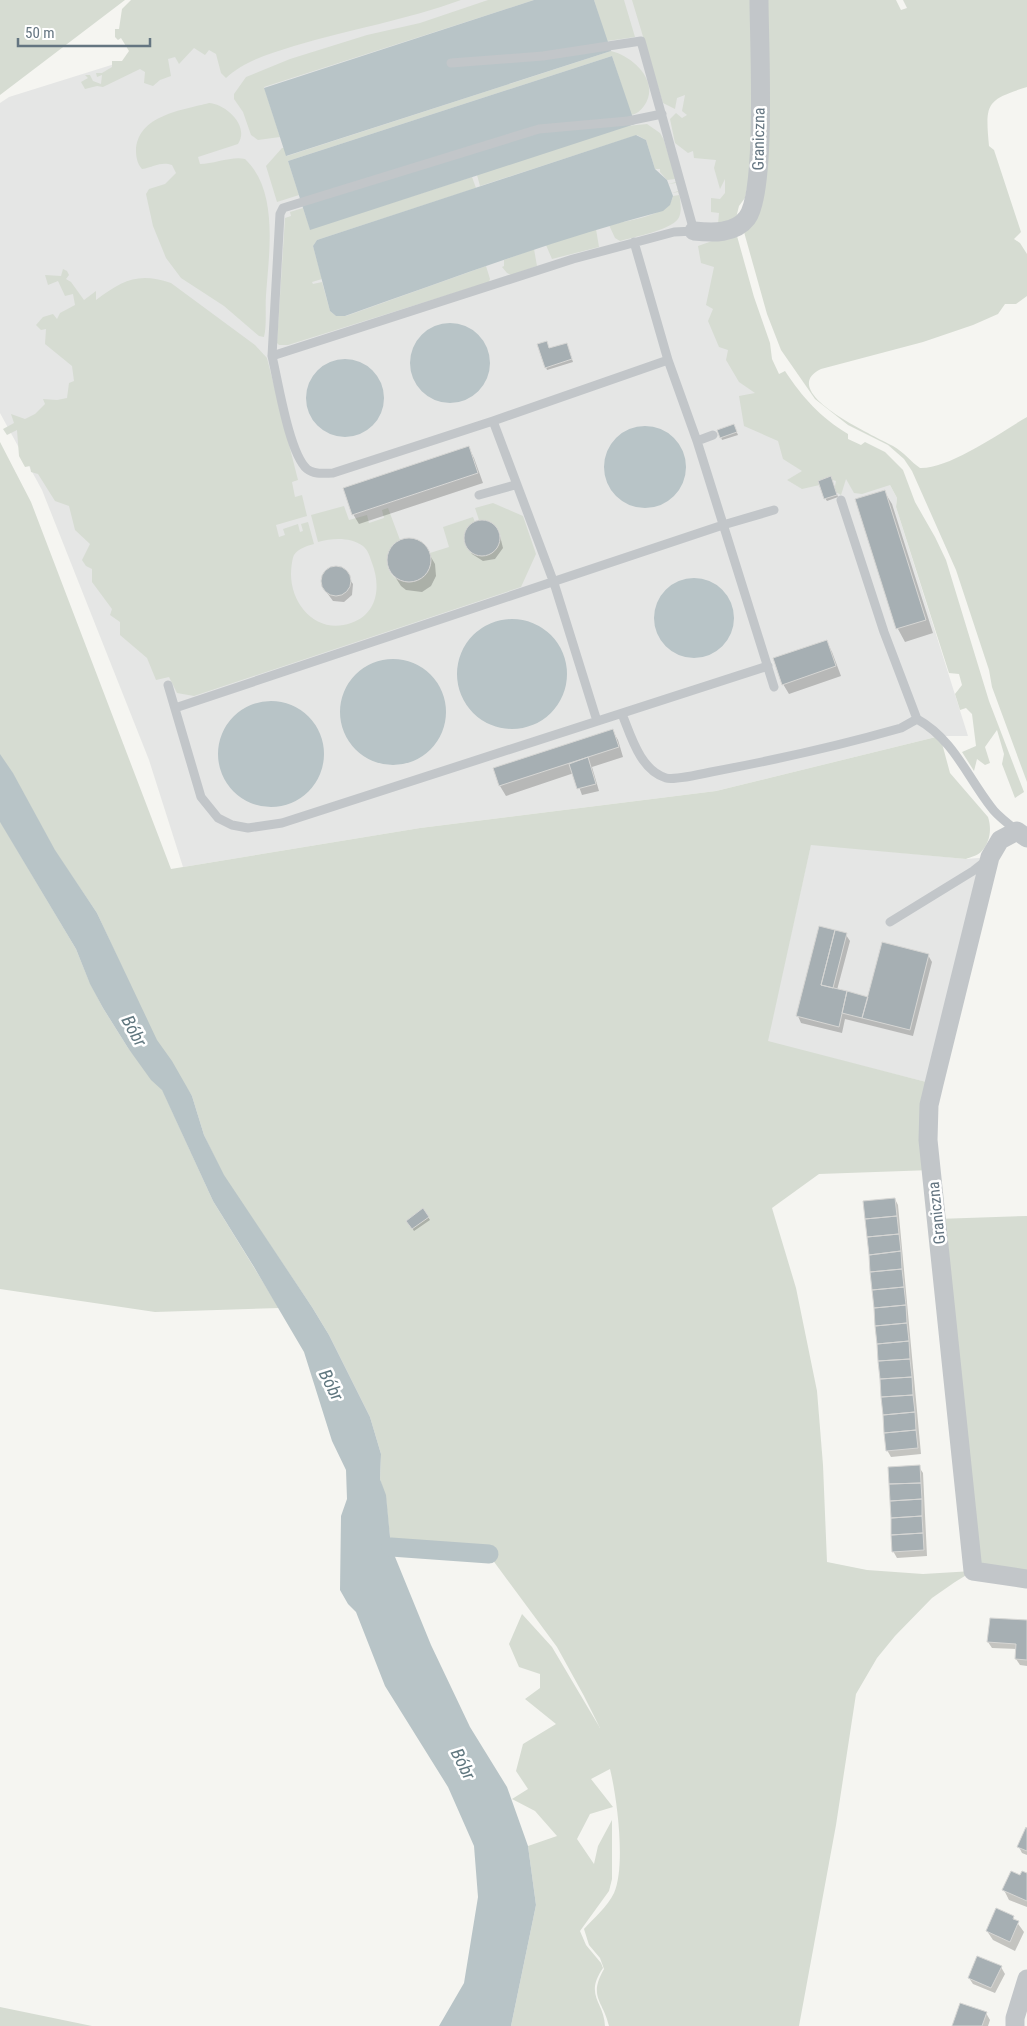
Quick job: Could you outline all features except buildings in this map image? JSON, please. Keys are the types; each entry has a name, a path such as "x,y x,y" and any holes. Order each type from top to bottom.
{"street":[{"name":"Graniczna","path":"694,231 720,233 730,229 747,218 753,207 759,150 759,0"},
{"name":"Graniczna","path":"1022,834 1000,840 990,857 929,1106 928,1140 973,1571 1027,1579"},
{"path":"1015,2026 1015,2018 1027,1979"}],"lane":[{"path":"272,356 573,259 674,232 694,231 641,41 543,56 451,63"},
{"path":"662,114 628,121 539,129 283,208 280,214 272,356 295,451 308,470 318,473 333,473 493,421 668,360"},
{"path":"634,242 668,360 697,441 774,687"},
{"path":"493,421 515,485 554,583 597,720"},
{"path":"697,441 713,435"},
{"path":"479,495 515,485"},
{"path":"841,500 884,632 917,719 932,728 940,736 956,755 992,809 1022,834"},
{"path":"175,708 774,510"},
{"path":"168,685 201,797 218,818 232,825 248,828 282,823 768,666"},
{"path":"622,714 635,747 649,768 667,778 693,776 796,755 901,728 917,719"},
{"path":"890,922 973,871 990,857"}],"shaded area":[{"path":"0,0 125,0 0,95"},
{"path":"131,0 461,0 276,52 250,62 226,78 221,73 216,54 209,50 205,55 194,48 179,64 175,57 168,59 171,76 160,80 153,86 144,83 145,72 140,69 103,87 97,86 85,89 81,82 88,78 85,75 90,75 93,81 101,84 102,75 97,77 96,73 102,73 112,67 112,61 122,61 129,51 121,38 118,40 115,37 115,29 119,29 122,9"},
{"path":"319,0 666,0 700,112 741,102 735,195 718,224 759,368 890,485 897,498 896,507 968,736 940,736 716,791 420,828 183,867 149,760 42,490 0,413 0,103 9,97"},
{"path":"488,0 534,0 264,87 280,137 258,140 251,135 243,112 234,99 234,94 246,77 290,59 367,35 420,23"},
{"path":"594,0 624,0 635,37 607,41"},
{"path":"632,0 751,0 751,169 745,198 739,206 736,218 718,224 719,213 711,212 711,198 720,199 725,193 725,179 720,189 714,168 716,160 694,158 693,151 688,153 675,143 670,119 676,113 682,118 687,115 682,111 685,95 677,98 675,109 663,103"},
{"path":"764,0 896,0 901,10 907,8 903,0 1027,0 1027,87 996,100 991,105 987,120 989,146 994,150 1021,232 1014,239 1020,243 1027,254 1027,296 1016,304 1005,304 998,314 973,325 923,342 821,369 810,379 810,389 819,401 834,413 897,448 920,468 932,467 960,456 1027,417 1027,782 992,687 989,670 956,570 912,471 904,459 888,445 848,425 815,399 781,350 767,314 744,232"},
{"path":"611,51 628,58 636,64 647,79 648,97 643,107 635,114 631,115 612,56 288,161 299,195 277,202 266,166 282,148 284,148 287,156"},
{"path":"209,103 222,107 234,117 239,123 241,137 238,144 198,157 200,164 240,158 245,159 256,172 263,188 267,205 270,242 264,337 259,336 224,306 181,278 166,258 153,226 146,194 149,189 165,184 176,173 172,165 168,164 142,169 137,159 138,139 144,129 153,122 163,116"},
{"path":"647,124 660,133 664,140 676,181 681,203 678,219 668,227 660,230 620,241 615,238 609,225 656,213 670,203 673,196 679,195 678,192 672,193 678,191 676,183 668,184 676,182 675,179 667,180 660,172 660,169 655,169 646,140 637,135 480,186 477,175 577,131"},
{"path":"472,177 476,188 317,240 313,246 322,279 312,282 313,284 322,282 330,311 336,316 346,316 486,266 490,279 489,282 288,345 279,345 277,343 285,218 291,216 290,212 303,208 310,229"},
{"path":"596,229 599,247 552,259 546,245"},
{"path":"732,234 737,236 754,297 770,343 772,359 779,374 785,371 813,406 829,421 848,434 848,439 861,445 865,442 885,452 903,470 915,502 946,560 989,701 1024,792 1015,798 1002,764 1004,754 997,730 985,747 990,763 985,765 977,759 974,771 962,752 976,746 972,714 966,708 960,710 955,694 962,685 959,674 949,673 896,507 897,498 890,485 862,494 854,493 846,479 841,495 834,491 836,481 829,479 824,484 802,489 787,480 802,471 783,459 778,441 744,426 739,396 755,393 739,382 726,360 728,350 719,347 708,321 713,309 706,305 714,267 701,263 698,246"},
{"path":"534,249 537,266 511,275 502,267 504,266 504,260"},
{"path":"63,269 69,275 66,279 71,282 84,300 96,291 96,300 114,287 140,278 171,283 255,345 267,358 298,480 292,482 295,497 302,495 307,516 276,525 279,537 285,535 283,529 298,524 300,532 303,531 301,524 308,522 314,544 301,549 294,555 291,574 292,586 296,597 301,607 309,615 328,625 339,626 351,623 367,613 375,598 375,572 370,556 363,546 347,540 335,539 318,542 311,515 344,506 349,520 367,515 369,523 384,518 382,510 388,508 400,540 393,545 388,553 389,570 394,577 402,581 411,582 420,580 427,574 430,565 430,553 449,547 443,527 473,517 475,522 468,528 465,534 467,548 474,554 482,555 497,547 500,539 499,531 490,522 479,520 475,508 493,503 523,516 536,554 521,587 194,696 177,693 169,677 156,680 147,658 120,635 120,622 110,615 112,609 92,582 92,569 86,566 82,560 90,544 75,530 69,506 55,501 38,474 31,472 30,466 25,467 19,456 17,430 7,435 3,429 14,423 11,414 25,419 35,414 45,404 43,399 57,400 67,398 69,383 74,381 72,366 45,344 46,329 41,330 36,325 43,317 53,314 57,319 60,313 75,305 73,294 65,296 58,281 48,285 45,275 61,276"},
{"path":"0,442 31,502 171,869 420,828 716,791 940,736 950,773 988,817 990,831 984,848 976,855 966,859 811,845 768,1041 934,1084 932,1170 819,1174 772,1208 796,1288 817,1391 823,1465 827,1562 867,1570 923,1574 973,1571 932,1598 895,1636 877,1658 856,1694 836,1825 799,2026 609,2026 597,1992 599,1978 604,1969 600,1958 589,1945 584,1929 608,1903 618,1881 619,1831 610,1769 591,1779 613,1807 590,1814 577,1839 594,1864 598,1846 612,1820 612,1879 609,1891 580,1931 586,1945 603,1968 595,1985 595,1992 602,2010 605,2026 511,2026 536,1905 528,1846 557,1836 535,1811 512,1799 528,1789 516,1771 523,1744 556,1724 525,1699 540,1688 540,1674 519,1667 509,1644 522,1614 552,1647 600,1728 557,1647 489,1555 391,1547 386,1500 380,1479 381,1454 370,1417 329,1335 312,1307 223,1175 204,1135 192,1096 156,1041 97,913 55,851 13,774 0,755"},
{"path":"0,821 76,949 103,1008 128,1048 162,1089 213,1201 279,1308 155,1312 0,1289"},
{"path":"811,844 966,859 990,857 934,1084 767,1042"},
{"path":"1027,1216 1027,1579 973,1571 937,1219"},
{"path":"0,2007 92,2026 0,2026"}],"water":[{"path":"534,0 594,0 611,51 286,156 264,88"},
{"path":"612,56 635,124 310,230 288,161"},
{"path":"636,135 646,140 655,169 667,180 673,196 670,205 663,211 543,247 345,316 336,316 330,311 313,246 317,240"},
{"path":"450,323 465,326 478,335 487,348 490,363 487,378 478,391 465,400 450,403 435,400 422,391 413,378 410,363 413,348 422,335 435,326"},
{"path":"345,359 360,362 372,371 381,383 384,398 381,413 372,425 360,434 345,437 330,434 318,425 309,413 306,398 309,383 318,371 330,362"},
{"path":"645,426 661,429 674,438 683,451 686,467 683,483 674,496 661,505 645,508 629,505 616,496 607,483 604,467 607,451 616,438 629,429"},
{"path":"694,578 709,581 722,590 731,603 734,618 731,633 722,646 709,655 694,658 679,655 666,646 657,633 654,618 657,603 666,590 679,581"},
{"path":"512,619 533,623 551,635 563,653 567,674 563,695 551,713 533,725 512,729 491,725 473,713 461,695 457,674 461,653 473,635 491,623"},
{"path":"393,659 413,663 431,674 442,692 446,712 442,732 431,750 413,761 393,765 373,761 355,750 344,732 340,712 344,692 355,674 373,663"},
{"path":"271,701 291,705 308,717 320,734 324,754 320,774 308,791 291,803 271,807 251,803 234,791 222,774 218,754 222,734 234,717 251,705"},
{"name":"Bóbr","path":"0,754 13,773 55,850 97,913 157,1040 172,1061 192,1096 204,1135 224,1175 329,1335 370,1417 381,1454 380,1479 386,1495 391,1547 431,1645 470,1727 507,1787 528,1846 536,1905 511,2026 439,2026 464,1983 478,1897 474,1846 448,1787 385,1686 356,1612 348,1604 340,1590 341,1516 347,1499 346,1470 332,1441 304,1352 213,1201 162,1090 151,1080 103,1008 90,984 76,949 0,822"}],"waterway":[{"path":"391,1547 489,1554"}]}
